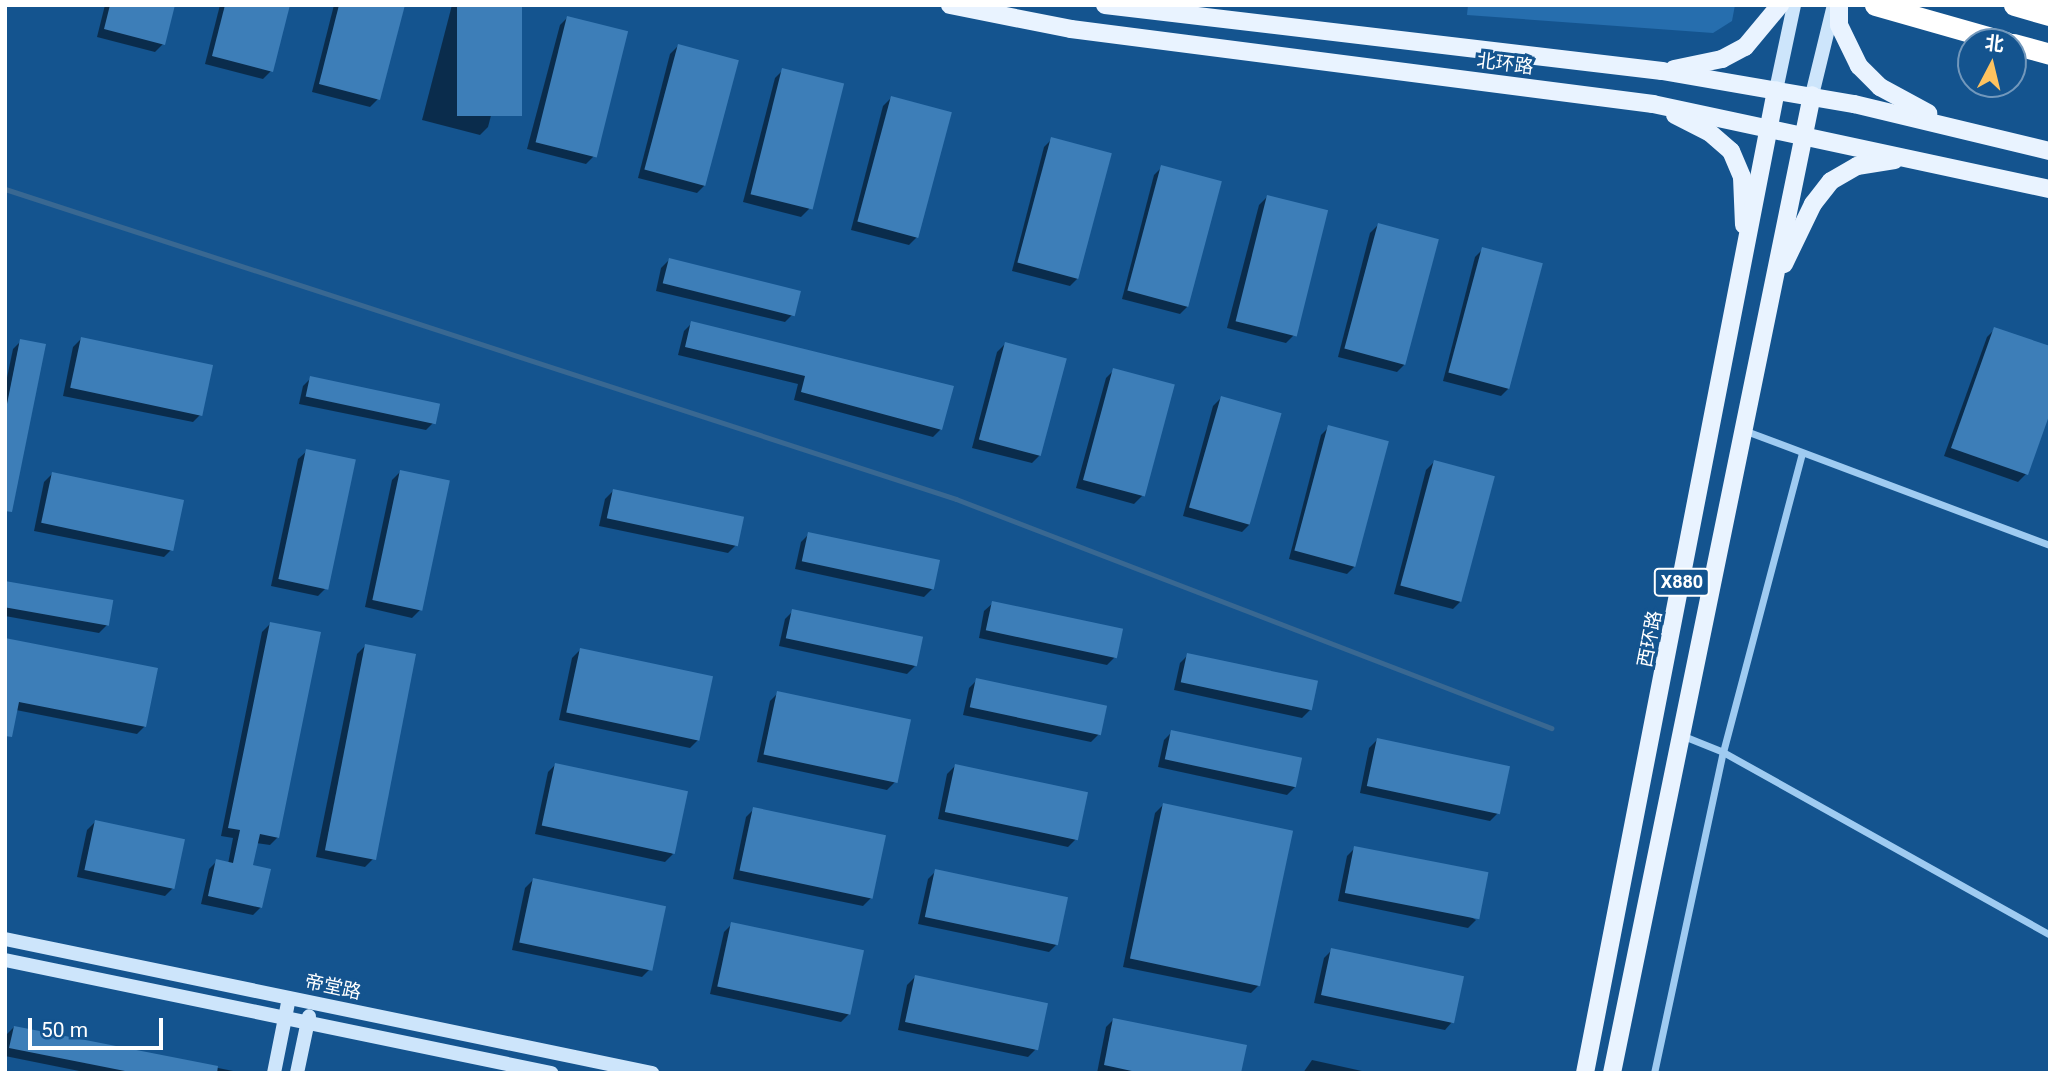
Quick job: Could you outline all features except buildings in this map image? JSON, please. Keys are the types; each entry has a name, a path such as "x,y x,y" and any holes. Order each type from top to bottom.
{"highway":[{"path":"1875,5 1957,28"},
{"path":"2014,5 2050,15"},
{"path":"2027,48 2050,54"}],"main road":[{"name":"北环路","path":"950,5 1070,29 1653,104 2050,189"},
{"name":"北环路","path":"1105,5 1662,71 1812,95 2050,151"},
{"path":"1662,71 1734,54 1755,39 1780,5"},
{"path":"1839,5 1843,40 1868,77 1893,96 1963,129"},
{"name":"西环路","path":"1586,1073 1776,90"},
{"path":"1804,136 1812,95"},
{"path":"1653,104 1709,132 1731,151 1742,177 1746,252"},
{"name":"X880","path":"1612,1073 1804,136"},
{"path":"1772,289 1813,204 1831,181 1857,166 1912,158"}],"street":[{"path":"1776,90 1794,5"},
{"path":"1812,95 1834,5"},
{"path":"1743,430 2050,545"},
{"path":"1654,1073 1723,752 1802,453"},
{"path":"1680,735 1723,752 2050,935"},
{"name":"帝堂路","path":"5,939 652,1073"},
{"name":"帝堂路","path":"5,960 551,1073"},
{"path":"274,1073 289,998"},
{"path":"297,1073 311,1003"}],"shaded area":[{"path":"1468,5 1735,5 1732,21 1713,33 1467,15"}],"waterway":[{"path":"5,189 956,499 1551,728"}]}
